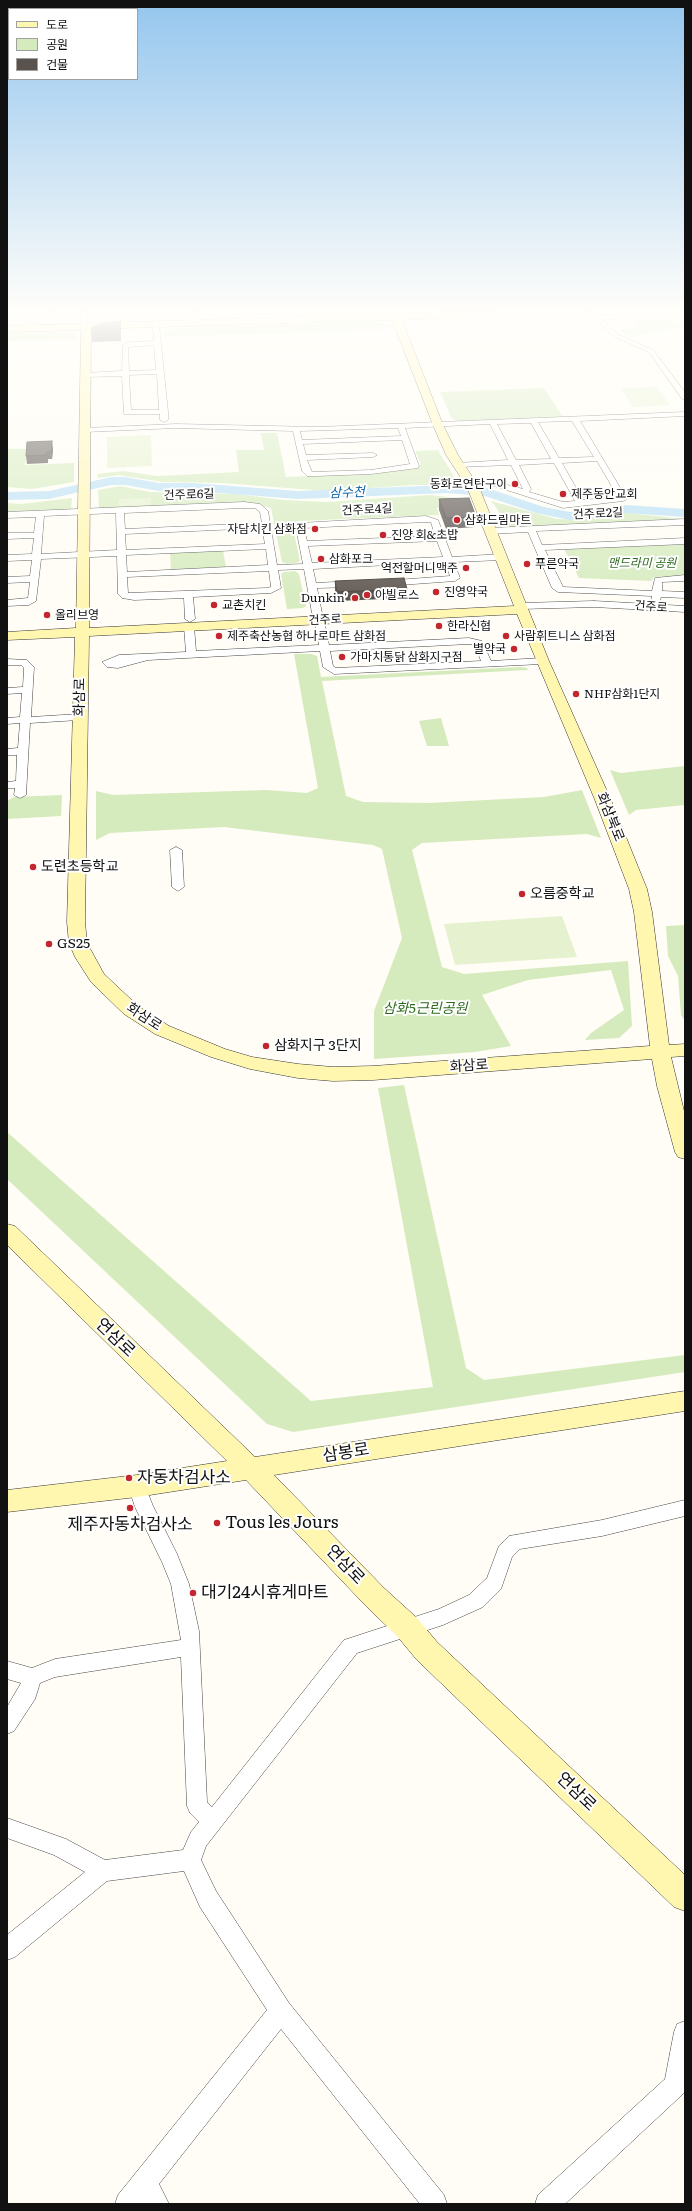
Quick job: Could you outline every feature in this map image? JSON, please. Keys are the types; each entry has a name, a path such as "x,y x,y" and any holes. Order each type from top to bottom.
{"street":[{"name":"화삼로","path":"85,415 84,554 76,922 78,943 84,957 97,978 111,993 131,1010 162,1030 218,1053 250,1062 298,1071 333,1074 373,1073 685,1050"},
{"path":"164,415 165,426"},
{"path":"434,415 458,465 471,483 484,481 557,505 581,504 598,500 623,499 575,419"},
{"path":"85,430 165,426 296,429 493,423 659,415"},
{"path":"534,421 581,504"},
{"path":"493,423 527,489 523,493"},
{"path":"296,429 306,471 310,474 378,471 415,466 401,426"},
{"path":"299,442 405,438"},
{"path":"368,439 378,471"},
{"path":"303,458 373,455"},
{"path":"458,465 599,459"},
{"name":"화삼북로","path":"471,483 502,557 542,661 606,807 638,888 643,912 656,1027 662,1052 667,1086 685,1152"},
{"name":"건주로6길","path":"250,505 263,509 276,588 272,590 127,597 122,594 120,510 250,505"},
{"path":"7,515 120,510"},
{"path":"7,603 29,602 33,599 40,514"},
{"name":"건주로4길","path":"379,583 451,579 455,576 434,520 426,519 304,525 300,528 329,669 337,671 487,664"},
{"name":"건주로2길","path":"490,531 685,522"},
{"path":"121,532 266,525"},
{"path":"532,530 557,588 561,590 685,595"},
{"path":"7,536 38,534"},
{"path":"303,544 441,538"},
{"path":"540,548 685,541"},
{"path":"7,558 270,546"},
{"path":"122,576 502,557"},
{"path":"656,607 658,580 685,578"},
{"path":"7,580 35,579"},
{"path":"311,586 364,584"},
{"path":"188,595 191,655"},
{"name":"건주로","path":"7,628 82,628 189,623 318,616 455,605 521,606 579,604 685,609"},
{"path":"421,615 477,608 455,605"},
{"name":"건주로","path":"318,616 421,615 521,606"},
{"name":"건주로","path":"7,636 82,628"},
{"path":"144,658 474,641 479,643 487,664 542,661"},
{"path":"7,662 21,662 28,664 20,795"},
{"path":"7,691 27,690"},
{"path":"7,721 80,718"},
{"path":"7,752 23,751"},
{"path":"7,785 21,784"},
{"path":"176,850 178,887"},
{"name":"연삼로","path":"7,1232 249,1469 284,1501 375,1597 407,1627 427,1651 685,1896"},
{"name":"삼봉로","path":"7,1501 137,1486 685,1401"},
{"path":"137,1486 144,1507 180,1584 190,1631 197,1806 213,1822"},
{"path":"435,2204 282,2011 208,1899 190,1860 198,1839 351,1646 443,1616 476,1601 494,1583 505,1552 515,1542 602,1528 685,1508"},
{"path":"7,1670 32,1677 55,1668 191,1647"},
{"path":"7,1724 28,1692 32,1677"},
{"path":"7,1828 59,1846 103,1871"},
{"path":"7,1949 103,1871 190,1860"},
{"path":"127,2204 151,2194 282,2011"},
{"path":"547,2204 676,2085 685,2032"}],"green space":[{"path":"450,415 562,415 563,417 459,421 452,419"},
{"path":"261,433 277,433 286,477 379,473 414,469 421,464 415,451 438,450 459,485 413,485 326,491 221,483 163,482 118,475 98,478 97,474 123,471 157,476 239,472 236,450 264,450"},
{"path":"151,435 152,466 107,468 107,437"},
{"path":"7,449 27,449 25,465 74,463 74,482 32,489 7,487"},
{"path":"120,486 150,492 236,494 284,500 327,502 430,495 465,499 467,507 437,508 439,515 297,521 292,524 300,561 287,564 282,562 271,508 250,503 99,510 98,490"},
{"path":"72,498 71,510 7,512 7,503 21,504"},
{"path":"151,498 151,505 119,506 119,499"},
{"path":"491,501 557,519 582,520 618,512 684,519 511,528 504,526 498,510"},
{"name":"맨드라미 공원","path":"685,543 685,576 653,577 652,581 579,578 564,549"},
{"path":"223,550 226,568 171,571 170,552"},
{"path":"295,571 299,574 306,606 303,608 287,609 281,574 284,572"},
{"name":"삼화5근린공원","path":"294,654 311,654 317,656 321,677 520,667 527,668 528,670 322,681 346,796 363,802 428,803 544,797 582,790 601,838 587,834 422,843 412,850 442,967 464,974 628,961 632,1026 619,1038 585,1040 591,1033 624,1010 611,970 528,980 482,995 511,1046 475,1052 374,1059 374,1011 402,938 382,849 373,845 224,827 110,833 96,840 96,791 113,795 266,790 307,793 318,788"},
{"path":"441,718 449,746 427,746 419,721"},
{"path":"685,766 685,805 636,810 629,815 610,770 621,773"},
{"path":"62,795 61,816 7,819 7,801 14,797"},
{"path":"562,916 577,957 455,965 444,924"},
{"path":"685,925 685,1021 681,1015 678,976 668,956 666,926"},
{"path":"404,1085 466,1368 484,1380 685,1355 685,1372 293,1432 267,1424 7,1179 7,1132 311,1401 433,1387 378,1088"}],"building":[{"path":"52,441 51,451 47,452 47,455 26,456 27,442"},
{"path":"469,498 476,517 446,518 439,499"},
{"path":"404,578 407,589 337,592 335,581"}],"waterway":[{"name":"삼수천","path":"7,496 25,497 49,495 111,481 125,481 159,487 193,487 298,495 447,489 487,492 541,510 570,516 626,509 685,513"}],"place":[{"name":"동화로연탄구이","path":"515,484"},
{"name":"제주동안교회","path":"563,494"},
{"name":"삼화드림마트","path":"457,520"},
{"name":"자담치킨 삼화점","path":"315,529"},
{"name":"진양 회&초밥","path":"383,535"},
{"name":"삼화포크","path":"321,559"},
{"name":"푸른약국","path":"527,564"},
{"name":"역전할머니맥주","path":"466,568"},
{"name":"진영약국","path":"436,592"},
{"name":"아빌로스","path":"367,595"},
{"name":"Dunkin'","path":"355,598"},
{"name":"교촌치킨","path":"214,605"},
{"name":"올리브영","path":"47,615"},
{"name":"한라신협","path":"439,626"},
{"name":"제주축산농협 하나로마트 삼화점","path":"219,636"},
{"name":"사람휘트니스 삼화점","path":"506,636"},
{"name":"별약국","path":"514,649"},
{"name":"가마치통닭 삼화지구점","path":"342,657"},
{"name":"NHF삼화1단지","path":"576,694"},
{"name":"도련초등학교","path":"33,867"},
{"name":"오름중학교","path":"522,894"},
{"name":"GS25","path":"49,944"},
{"name":"삼화지구 3단지","path":"266,1046"},
{"name":"자동차검사소","path":"129,1478"},
{"name":"제주자동차검사소","path":"130,1508"},
{"name":"Tous les Jours","path":"217,1523"},
{"name":"대기24시휴게마트","path":"193,1593"}]}
